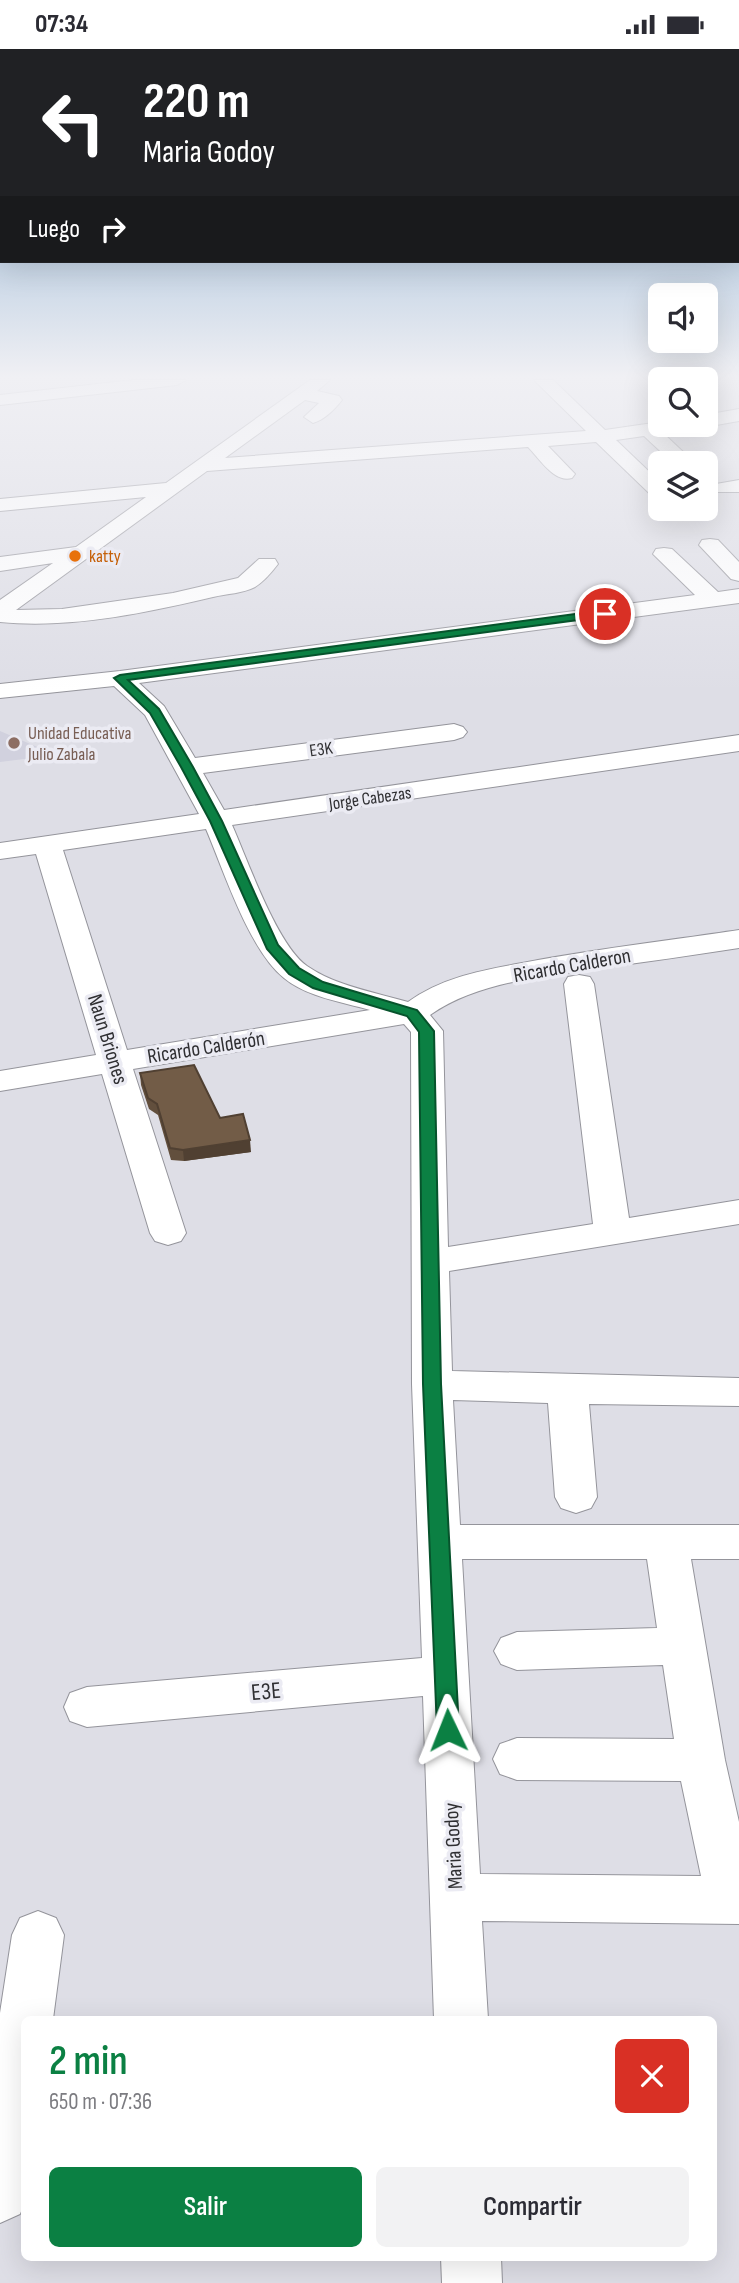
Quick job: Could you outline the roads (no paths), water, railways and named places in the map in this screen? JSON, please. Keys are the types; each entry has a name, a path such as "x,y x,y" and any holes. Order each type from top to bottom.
{"street":[{"path":"0,613 176,484"},
{"path":"0,505 171,488"},
{"path":"710,545 739,573"},
{"path":"0,564 80,553"},
{"path":"664,554 712,599"},
{"path":"0,613 29,618 62,616 173,600 246,583 267,564"},
{"path":"0,691 120,678 739,596"},
{"path":"120,678 155,711 187,767 216,821 272,946 294,971 318,985 412,1013"},
{"name":"E3K","path":"187,767 454,731"},
{"name":"Jorge Cabezas","path":"0,851 739,743"},
{"name":"Naun Briones","path":"47,845 168,1233"},
{"name":"Ricardo Calderon","path":"412,1013 435,997 467,983 568,964 739,939"},
{"path":"579,984 613,1234"},
{"name":"Ricardo Calderón","path":"0,1081 412,1013"},
{"name":"Maria Godoy","path":"412,1013 427,1031 432,1384 461,2016"},
{"path":"430,1262 739,1212"},
{"path":"432,1384 491,1388 567,1387 739,1392"},
{"path":"567,1387 576,1497"},
{"path":"440,1542 739,1542"},
{"path":"456,1897 735,1900 701,1760 667,1542"},
{"path":"517,1651 683,1646"},
{"name":"E3E","path":"87,1707 446,1675"},
{"path":"517,1759 701,1760"},
{"path":"26,2016 38,1935"},
{"path":"0,2194 21,2048"},
{"path":"471,2261 472,2283"}],"place":[{"name":"katty","path":"75,556"},
{"name":"Unidad Educativa Julio Zabala","path":"14,743"}]}
